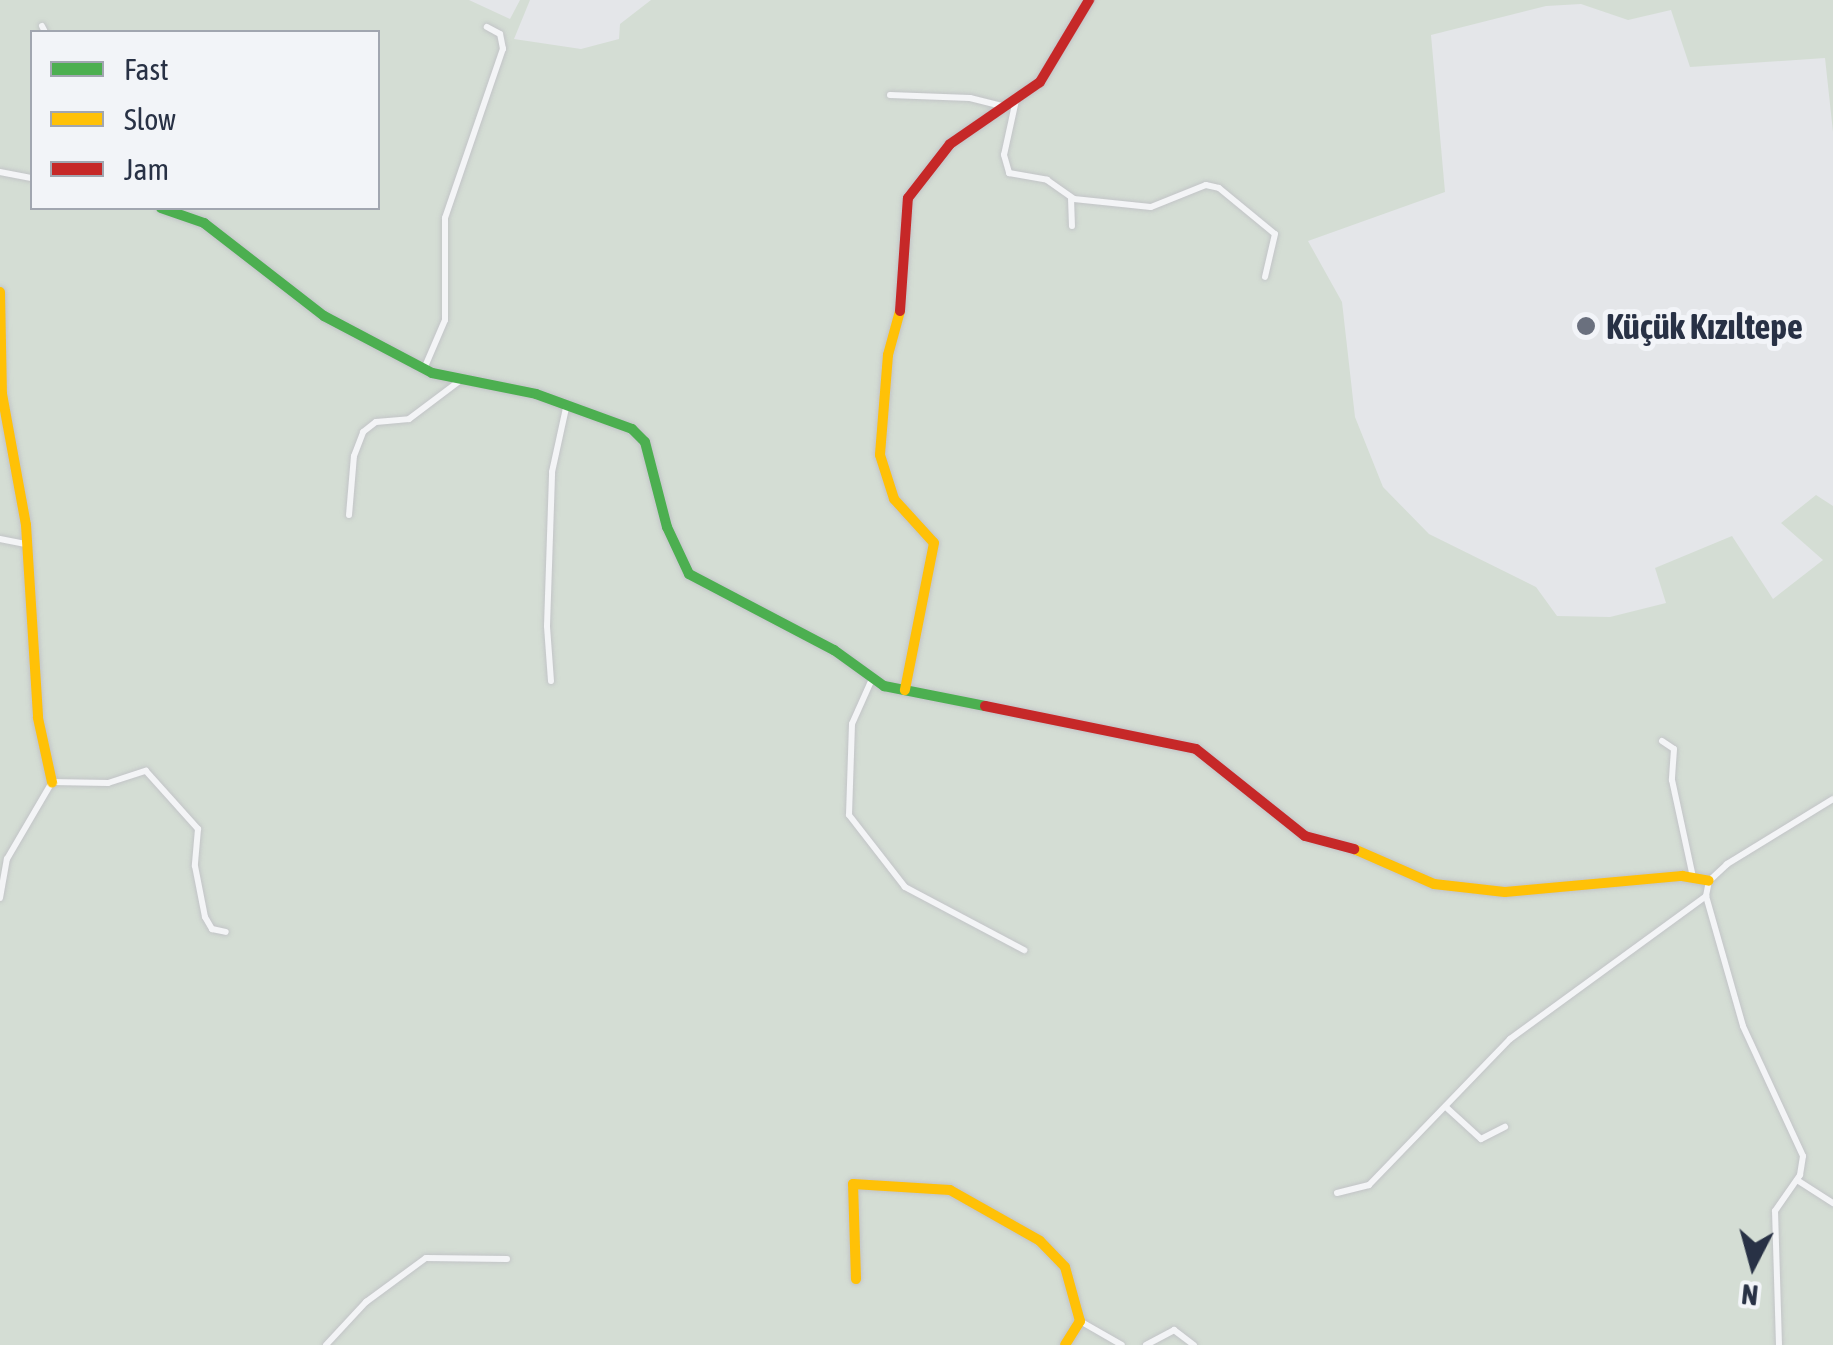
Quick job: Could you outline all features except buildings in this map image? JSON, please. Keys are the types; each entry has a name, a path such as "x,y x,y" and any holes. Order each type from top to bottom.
{"street":[{"path":"905,690 934,543 894,499 880,455 888,355 906,284 902,220 908,198 934,162 1040,82 1089,0"},
{"path":"424,369 445,320 445,218 503,50 500,34 487,27"},
{"path":"890,95 970,98 1004,107"},
{"path":"1016,100 1006,170 1046,180 1071,198 1151,207 1213,186 1275,234 1265,277"},
{"path":"0,172 30,178"},
{"path":"1071,198 1072,226"},
{"path":"166,210 220,233 324,316 424,369 536,394 640,435 667,527 689,574 834,650 872,678 905,690 1053,715 1134,740 1196,749 1305,836 1368,853 1434,884 1505,892 1692,878 1709,881 1833,800"},
{"path":"0,292 2,394 28,545 38,718 52,782 7,859 0,898"},
{"path":"349,515 363,432 376,422 409,418 461,380"},
{"path":"552,681 546,626 552,472 566,408"},
{"path":"0,540 28,545"},
{"path":"872,678 850,737 855,770 849,815 856,828 920,898 974,919 1024,950"},
{"path":"1662,740 1674,749 1672,780 1692,878"},
{"path":"52,782 108,783 152,773 198,828 195,866 205,916 212,928 226,932"},
{"path":"1709,881 1706,896 1743,1026 1802,1152 1797,1180 1776,1210 1779,1345"},
{"path":"1337,1193 1369,1185 1510,1039 1706,896"},
{"path":"1447,1108 1481,1139 1505,1127"},
{"path":"1797,1180 1833,1203"},
{"path":"856,1278 853,1184 935,1186 1051,1250 1073,1282 1080,1321 1065,1345"},
{"path":"326,1345 366,1302 426,1258 507,1259"},
{"path":"1080,1321 1122,1345"},
{"path":"1146,1345 1178,1330 1194,1345"}],"shaded area":[{"path":"0,0 469,0 510,19 520,0 530,0 514,39 581,49 619,39 620,24 651,0 1833,0 1833,132 1825,58 1690,67 1671,10 1628,20 1581,4 1546,6 1431,35 1445,192 1308,241 1342,302 1355,417 1383,487 1429,534 1536,587 1557,616 1610,617 1666,603 1655,568 1732,536 1773,599 1823,560 1781,523 1816,495 1833,506 1833,1345 0,1345"}],"traffic: fast":[{"path":"167,210 204,223 324,316 432,373 536,394 632,429 645,442 667,527 689,574 834,650 884,686 985,706"}],"traffic: slow":[{"path":"0,292 2,394 26,525 38,718 52,782"},
{"path":"900,311 888,355 880,455 894,499 934,543 905,690"},
{"path":"1354,849 1434,884 1505,892 1682,876 1709,881"},
{"path":"856,1279 853,1184 950,1190 1040,1241 1065,1267 1080,1321 1065,1345"}],"traffic: jam":[{"path":"900,311 908,198 950,144 1040,82 1089,0"},
{"path":"985,706 1196,749 1305,836 1354,849"}],"place":[{"name":"Küçük Kızıltepe","path":"1586,326"}]}
